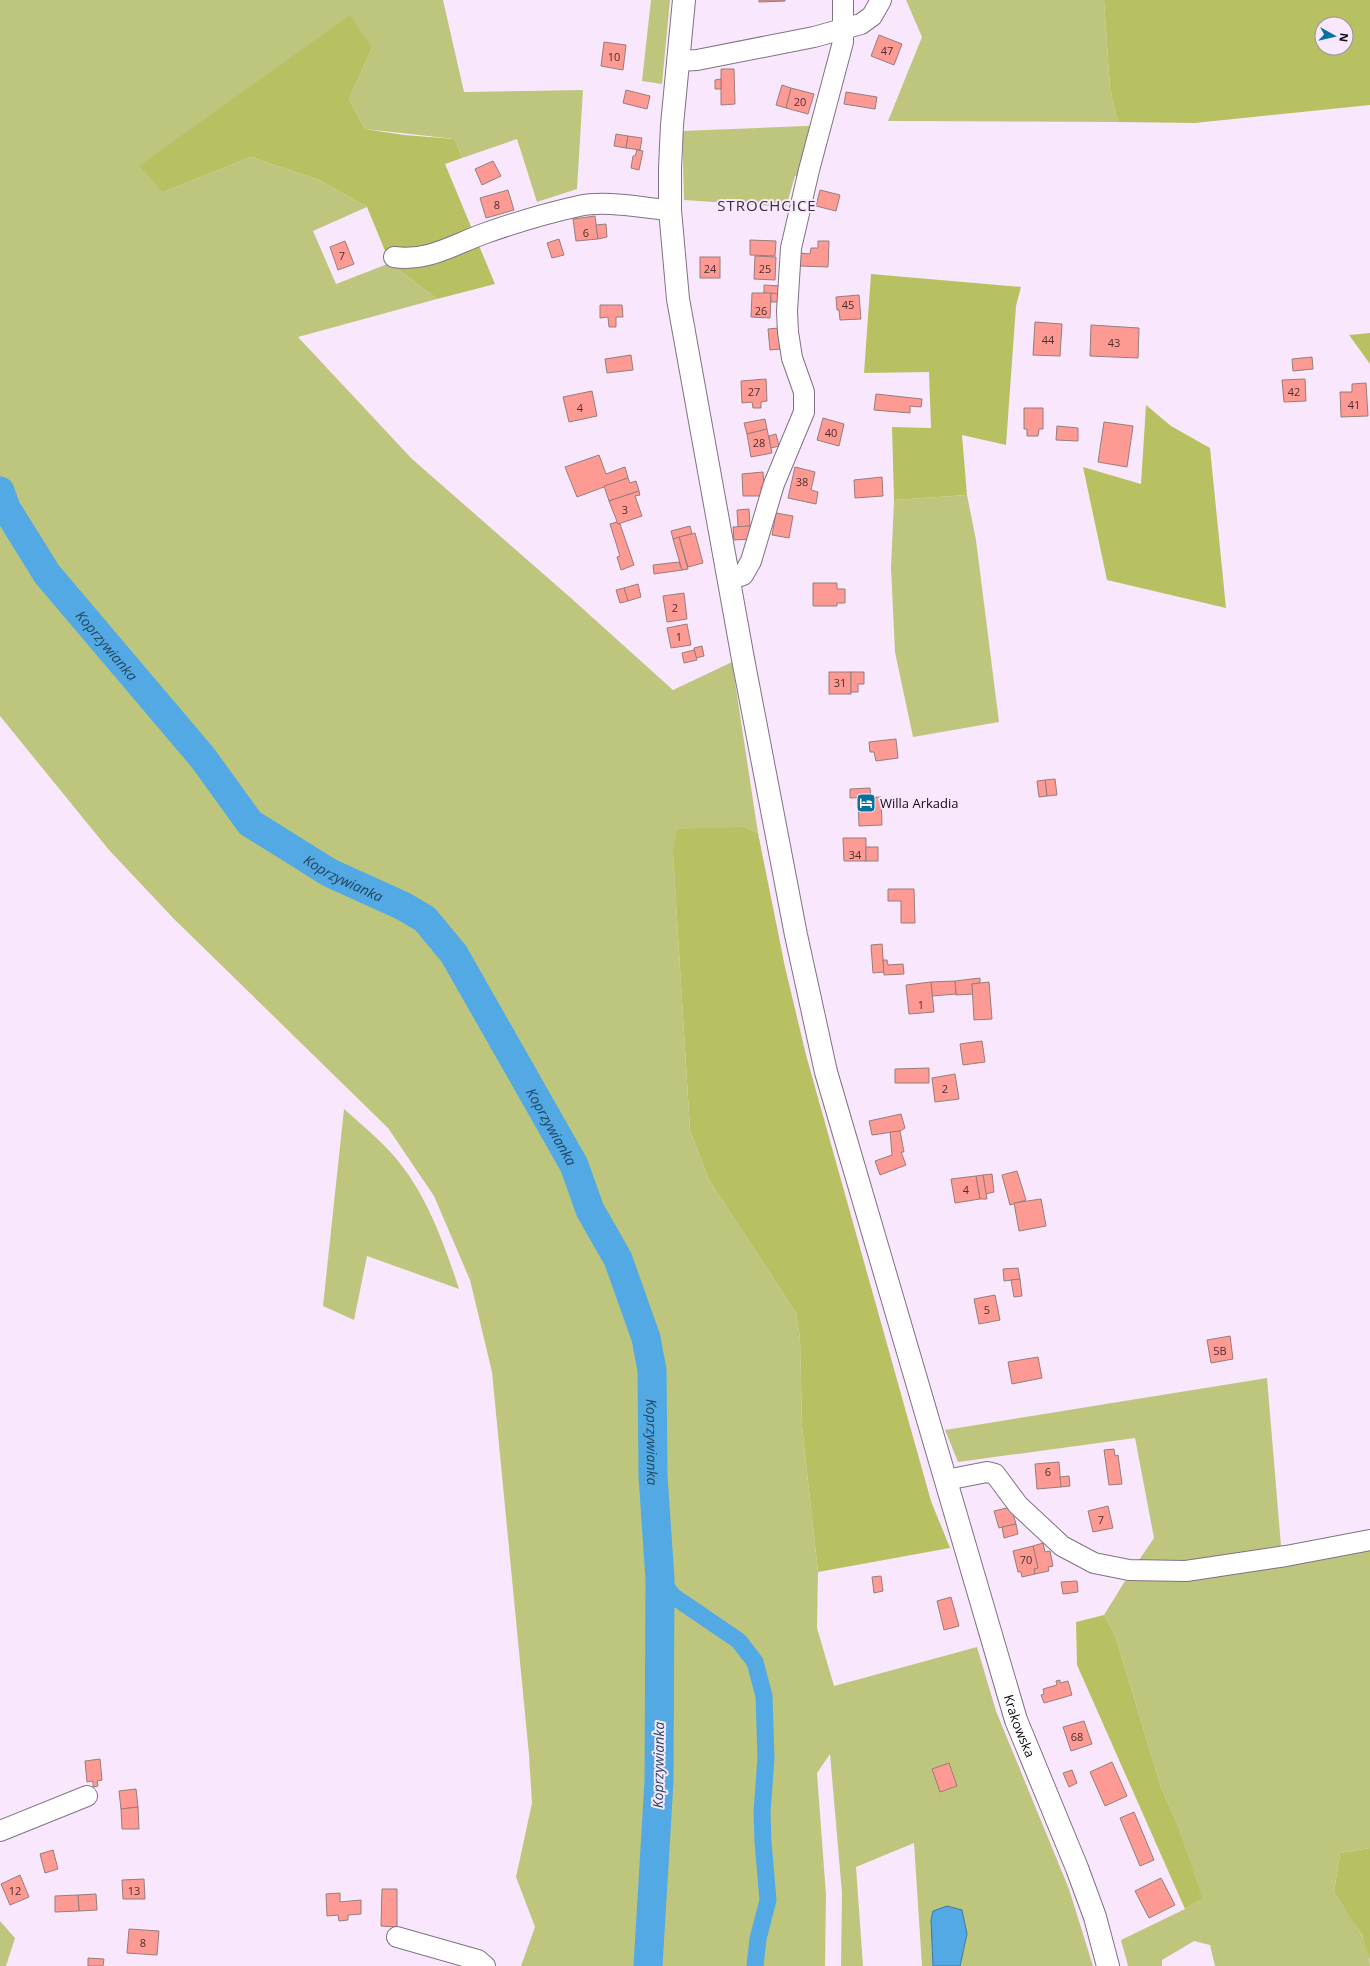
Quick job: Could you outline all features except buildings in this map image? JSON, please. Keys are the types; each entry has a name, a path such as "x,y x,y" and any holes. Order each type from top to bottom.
{"main road":[{"name":"Krakowska","path":"684,0 672,125 670,210 678,299 728,580 796,935 826,1072 1016,1720 1077,1868 1094,1917 1108,1966"}],"street":[{"path":"728,580 739,578 749,565 774,484 804,412 804,392 792,358 788,332 787,311 791,248 809,170 843,42 843,0"},
{"path":"678,61 697,60 844,29 867,21 881,0"},
{"path":"394,257 407,259 422,258 444,251 482,234 548,213 582,205 607,204 670,210"},
{"path":"946,1480 987,1472 995,1474 1018,1505 1062,1546 1094,1563 1129,1570 1186,1571 1286,1556 1370,1540"},
{"path":"0,1831 87,1796"},
{"path":"397,1937 478,1960 485,1966"}],"green space":[{"path":"0,0 443,0 464,92 583,90 577,189 537,202 517,139 462,158 455,139 365,129 349,99 372,48 163,192 251,157 319,180 367,207 313,231 336,284 390,263 437,299 298,337 412,459 572,599 673,690 732,662 758,833 745,827 673,854 690,1130 709,1180 796,1313 800,1339 802,1427 818,1572 817,1628 834,1686 977,1647 996,1711 1069,1889 1093,1966 922,1966 914,1843 856,1867 863,1966 841,1966 842,1893 830,1754 817,1773 826,1895 825,1966 521,1966 535,1927 516,1877 532,1803 529,1755 492,1372 470,1280 434,1196 388,1128 174,919 109,850 0,716"},
{"path":"651,0 670,0 662,84 642,81"},
{"path":"906,0 1104,0 1110,89 1118,122 888,121 922,37"},
{"path":"1104,0 1370,0 1370,105 1195,123 1118,122 1110,89"},
{"path":"350,15 372,48 349,99 365,129 404,135 455,139 462,158 445,164 495,284 437,299 390,263 367,207 319,180 251,157 163,192 139,166"},
{"path":"829,125 813,180 795,176 786,207 684,200 682,131"},
{"path":"871,274 1021,287 1016,306 1006,445 962,435 967,495 894,500 892,427 931,428 929,372 864,373"},
{"path":"1370,333 1370,364 1349,335"},
{"path":"1146,405 1171,426 1210,448 1226,608 1107,580 1083,467 1141,484"},
{"path":"967,495 976,540 999,722 913,737 895,652 891,568 894,500"},
{"path":"745,827 758,833 785,967 806,1055 931,1501 950,1548 818,1572 802,1427 800,1339 796,1313 709,1180 690,1130 673,854 677,829"},
{"path":"344,1109 369,1131 405,1169 433,1219 459,1289 367,1256 354,1320 323,1306"},
{"path":"1267,1378 1281,1546 1191,1560 1137,1563 1154,1538 1135,1438 958,1462 945,1430"},
{"path":"1370,1547 1370,1848 1340,1853 1334,1892 1352,1918 1362,1937 1369,1956 1370,1966 1215,1966 1210,1945 1194,1941 1162,1960 1162,1966 1128,1966 1121,1940 1185,1909 1201,1898 1178,1825 1161,1787 1115,1635 1104,1615 1125,1581 1176,1578"},
{"path":"1104,1615 1115,1635 1161,1787 1178,1825 1202,1898 1185,1909 1077,1665 1076,1622"},
{"path":"1370,1848 1370,1960 1362,1935 1334,1892 1340,1853"},
{"path":"0,1921 15,1938 6,1966 0,1966"}],"water":[{"path":"947,1906 962,1910 967,1934 960,1966 933,1966 931,1920 933,1911"}],"waterway":[{"name":"Koprzywianka","path":"0,491 6,508 47,574 203,758 250,823 330,873 403,906 425,919 454,954 574,1165 590,1210 618,1259 646,1338 652,1370 653,1476 660,1579 659,1781 648,1966"},
{"path":"660,1579 673,1596 739,1641 755,1662 764,1696 766,1758 762,1812 768,1900 758,1939 755,1966"}],"place":[{"name":"Willa Arkadia","path":"866,803"}],"district":[{"name":"STROCHCICE","path":"767,205"}]}
